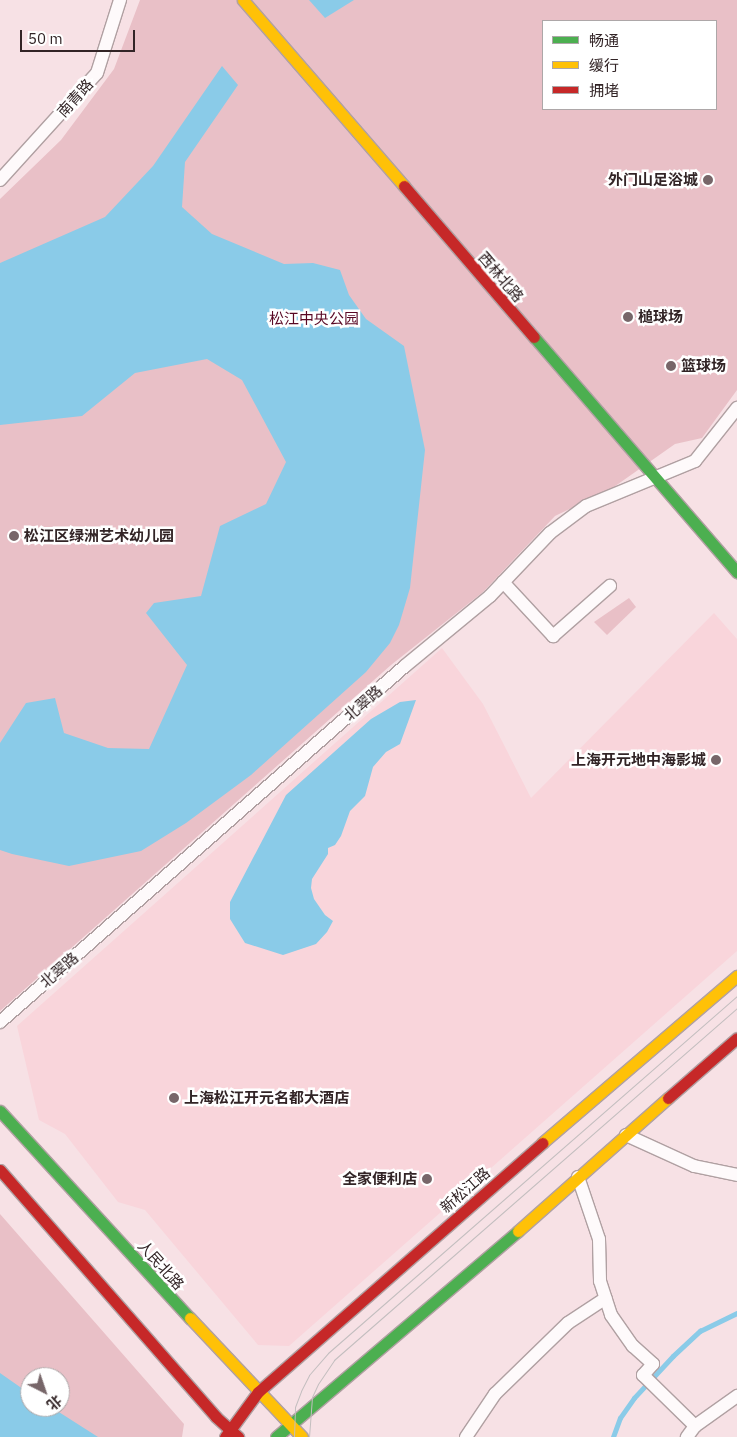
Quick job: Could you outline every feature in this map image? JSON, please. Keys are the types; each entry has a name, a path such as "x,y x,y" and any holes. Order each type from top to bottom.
{"main road":[{"name":"西林北路","path":"243,0 737,572"},
{"name":"新松江路","path":"231,1435 258,1392 499,1180 737,976"},
{"path":"276,1437 442,1297 737,1038"},
{"name":"人民北路","path":"0,1111 258,1392 302,1437"},
{"path":"0,1170 231,1435"}],"street":[{"name":"南青路","path":"0,180 97,73 120,0"},
{"name":"北翠路","path":"0,1022 503,582 550,533 586,506 695,461 737,408"},
{"path":"503,582 553,636 610,586"},
{"path":"626,1135 694,1166 737,1175"},
{"path":"578,1177 599,1239 600,1281 611,1315 633,1346 652,1364 644,1375 695,1426"},
{"path":"466,1437 494,1394 568,1323 606,1298"},
{"path":"687,1437 695,1426 737,1396"}],"shaded area":[{"path":"714,613 737,639 737,951 289,1346 258,1345 145,1210 118,1202 65,1134 39,1120 17,1026 442,648 483,704 531,798"}],"green space":[{"name":"松江中央公园","path":"140,0 737,0 737,390 702,438 675,444 611,489 555,516 483,592 391,665 0,1011 0,199 61,140 114,69"},
{"path":"629,598 636,607 607,635 594,622"},
{"path":"0,1214 184,1424 182,1437 0,1437"}],"water":[{"path":"309,0 354,0 325,18"},
{"path":"222,66 238,85 185,162 182,207 212,234 284,264 313,263 340,270 349,295 366,319 404,346 425,450 410,588 399,625 390,643 366,672 251,775 186,823 141,851 69,866 12,854 0,850 0,743 26,703 55,698 64,733 108,748 149,749 187,665 146,613 154,603 201,596 220,526 266,504 286,462 242,380 207,359 135,373 82,416 0,425 0,263 105,217 153,166"},
{"path":"416,700 400,744 386,752 373,767 365,796 350,811 341,836 335,845 328,848 328,854 312,879 311,888 314,899 325,915 333,921 327,932 316,944 283,955 245,943 230,919 230,902 286,795 371,719 400,702"},
{"path":"0,1373 20,1387 20,1417 67,1417 98,1437 0,1437"}],"waterway":[{"path":"613,1437 620,1418 634,1398 673,1356 700,1331 737,1313"}],"tram line":[{"path":"294,1437 295,1407 301,1391 309,1375 328,1353 737,996"},
{"path":"309,1437 312,1397 334,1360 737,1008"}],"traffic: fast":[{"path":"534,337 737,572"},
{"path":"0,1111 190,1318"},
{"path":"276,1437 518,1231"}],"traffic: slow":[{"path":"243,0 404,186"},
{"path":"542,1143 737,976"},
{"path":"518,1231 668,1098"},
{"path":"190,1318 302,1437"}],"traffic: jam":[{"path":"404,186 534,337"},
{"path":"668,1098 737,1038"},
{"path":"225,1437 258,1392 542,1143"},
{"path":"0,1170 216,1417 238,1437"}],"place":[{"name":"外门山足浴城","path":"708,180"},
{"name":"槌球场","path":"628,317"},
{"name":"篮球场","path":"671,366"},
{"name":"松江区绿洲艺术幼儿园","path":"14,536"},
{"name":"上海开元地中海影城","path":"716,760"},
{"name":"上海松江开元名都大酒店","path":"174,1098"},
{"name":"全家便利店","path":"427,1179"}]}
